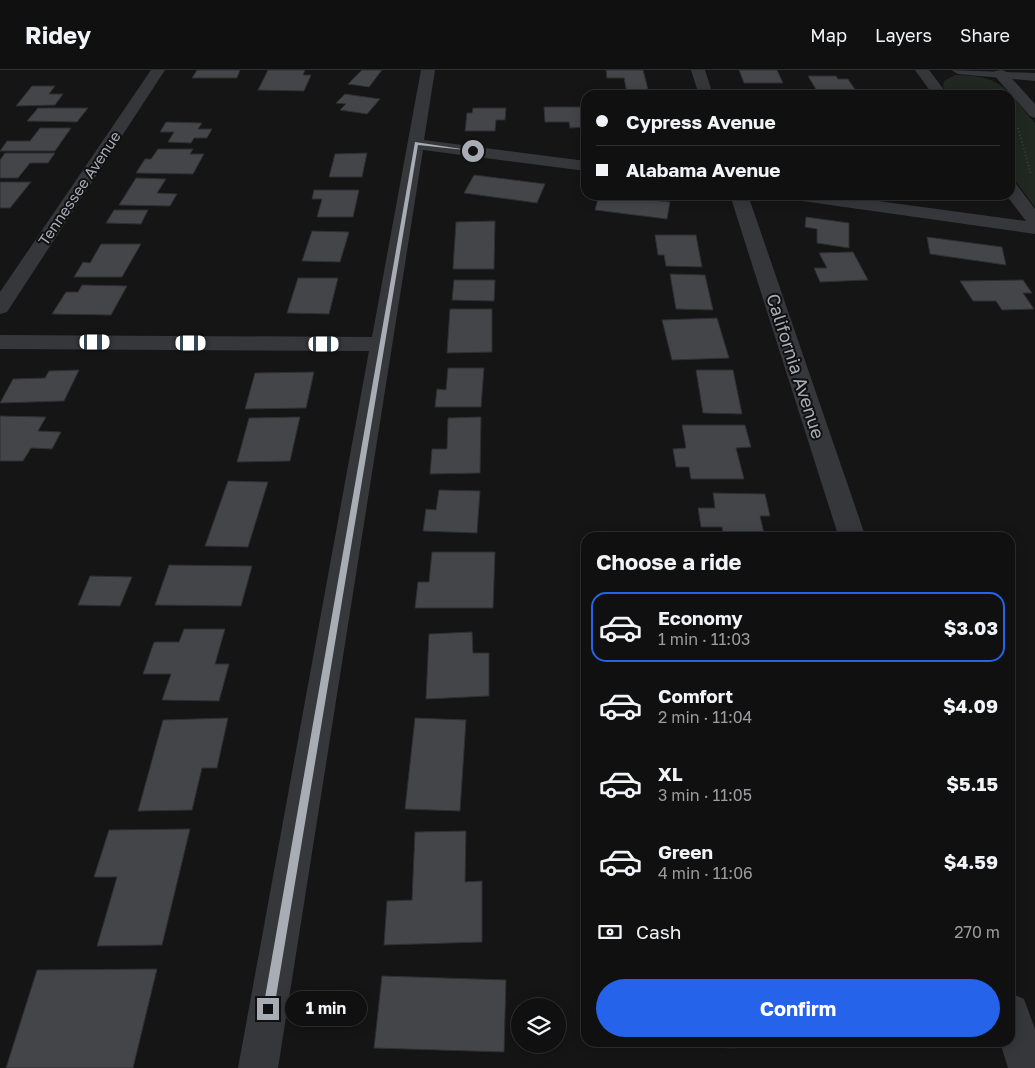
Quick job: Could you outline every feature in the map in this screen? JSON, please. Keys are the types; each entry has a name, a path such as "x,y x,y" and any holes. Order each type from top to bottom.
{"street":[{"name":"Tennessee Avenue","path":"0,307 158,70"},
{"path":"258,1068 428,70"},
{"path":"698,70 704,90"},
{"path":"922,70 937,90"},
{"path":"958,70 1035,78"},
{"path":"1000,74 1014,90"},
{"path":"1015,91 1035,113"},
{"path":"416,144 581,165"},
{"path":"1015,195 1035,221"},
{"name":"California Avenue","path":"742,200 851,532"},
{"path":"831,200 1035,228"},
{"path":"0,342 381,344"},
{"path":"1015,1028 1028,1068"}],"path":[{"path":"1015,120 1032,179"}],"shaded area":[{"path":"955,75 971,76 993,81 1006,90 946,90 943,87 944,81"},
{"path":"1015,99 1035,123 1035,207 1015,181"}],"building":[{"path":"197,70 240,70 237,78 192,78"},
{"path":"268,70 305,70 303,75 311,75 304,91 258,90"},
{"path":"362,70 382,70 369,87 348,84"},
{"path":"606,70 643,70 648,90 626,90 624,78 607,78"},
{"path":"739,70 777,70 783,83 744,83"},
{"path":"808,76 836,76 838,79 848,79 855,90 816,90"},
{"path":"32,86 55,86 49,94 63,94 55,105 16,106"},
{"path":"345,94 380,99 367,114 340,110 346,104 336,103"},
{"path":"544,107 581,107 581,127 570,128 569,122 545,122"},
{"path":"38,108 88,108 77,122 27,121"},
{"path":"473,108 506,108 505,120 496,120 495,131 465,131 467,113 472,113"},
{"path":"166,122 202,123 198,129 212,129 207,138 194,138 191,143 168,142 174,132 160,132"},
{"path":"40,128 71,128 55,151 0,151 7,141 30,141"},
{"path":"158,149 193,149 190,154 204,154 193,174 136,173 145,159 151,159"},
{"path":"5,153 55,153 48,163 30,163 18,178 0,178 0,160"},
{"path":"367,153 362,177 329,177 335,154"},
{"path":"474,175 545,184 537,203 464,193"},
{"path":"136,178 166,179 157,193 177,194 170,206 119,205"},
{"path":"0,182 31,182 10,208 0,208"},
{"path":"314,190 359,190 353,217 317,217 322,199 312,199"},
{"path":"598,200 670,202 667,219 595,210"},
{"path":"114,210 148,210 141,224 106,223"},
{"path":"806,217 849,223 849,248 817,243 817,229 805,227"},
{"path":"495,221 494,269 453,269 456,222"},
{"path":"312,231 349,232 340,262 302,261"},
{"path":"655,235 696,235 702,267 666,266 664,255 658,255"},
{"path":"927,237 1002,247 1006,265 930,254"},
{"path":"101,244 141,244 122,277 74,277 83,262 90,263"},
{"path":"853,252 868,280 820,282 814,268 827,268 819,253"},
{"path":"670,274 705,275 713,310 676,309"},
{"path":"298,278 338,278 329,314 287,313"},
{"path":"454,280 495,280 494,301 452,300"},
{"path":"1023,280 1032,293 1023,293 1034,309 1002,310 996,301 973,301 960,281"},
{"path":"82,285 127,286 111,315 52,314 66,292 78,292"},
{"path":"450,309 492,309 492,352 447,353"},
{"path":"717,318 729,358 672,360 662,320"},
{"path":"448,368 484,368 481,407 435,407 437,389 446,390"},
{"path":"79,370 64,401 0,403 13,379 45,378 49,371"},
{"path":"696,370 733,370 742,414 703,413"},
{"path":"314,372 306,408 245,409 255,373"},
{"path":"0,416 46,417 38,431 61,432 52,449 31,448 23,461 0,461"},
{"path":"300,417 290,461 237,462 249,418"},
{"path":"481,417 480,473 430,474 432,449 447,449 448,418"},
{"path":"682,425 745,425 751,447 736,448 744,479 691,479 689,467 676,467 673,449 686,448"},
{"path":"228,481 268,482 248,547 205,546"},
{"path":"439,490 480,491 477,533 423,531 426,509 436,510"},
{"path":"713,493 765,494 770,516 760,516 764,532 723,532 722,527 701,527 698,508 715,508"},
{"path":"432,552 495,552 493,608 415,608 418,582 429,582"},
{"path":"169,565 252,566 241,606 155,605"},
{"path":"90,576 132,577 120,606 78,605"},
{"path":"184,629 225,629 215,664 229,664 219,701 162,700 171,674 143,674 154,642 179,642"},
{"path":"472,632 473,653 489,653 489,696 426,699 429,634"},
{"path":"228,718 217,768 202,768 192,810 138,811 163,720"},
{"path":"415,718 466,720 460,811 405,809"},
{"path":"190,829 162,945 97,946 117,877 94,877 109,830"},
{"path":"466,831 465,882 482,881 482,942 384,945 387,901 412,900 415,832"},
{"path":"157,969 133,1068 6,1068 37,970"},
{"path":"382,976 506,980 504,1052 374,1048"}],"route":[{"path":"268,1009 416,144 473,151"}]}
